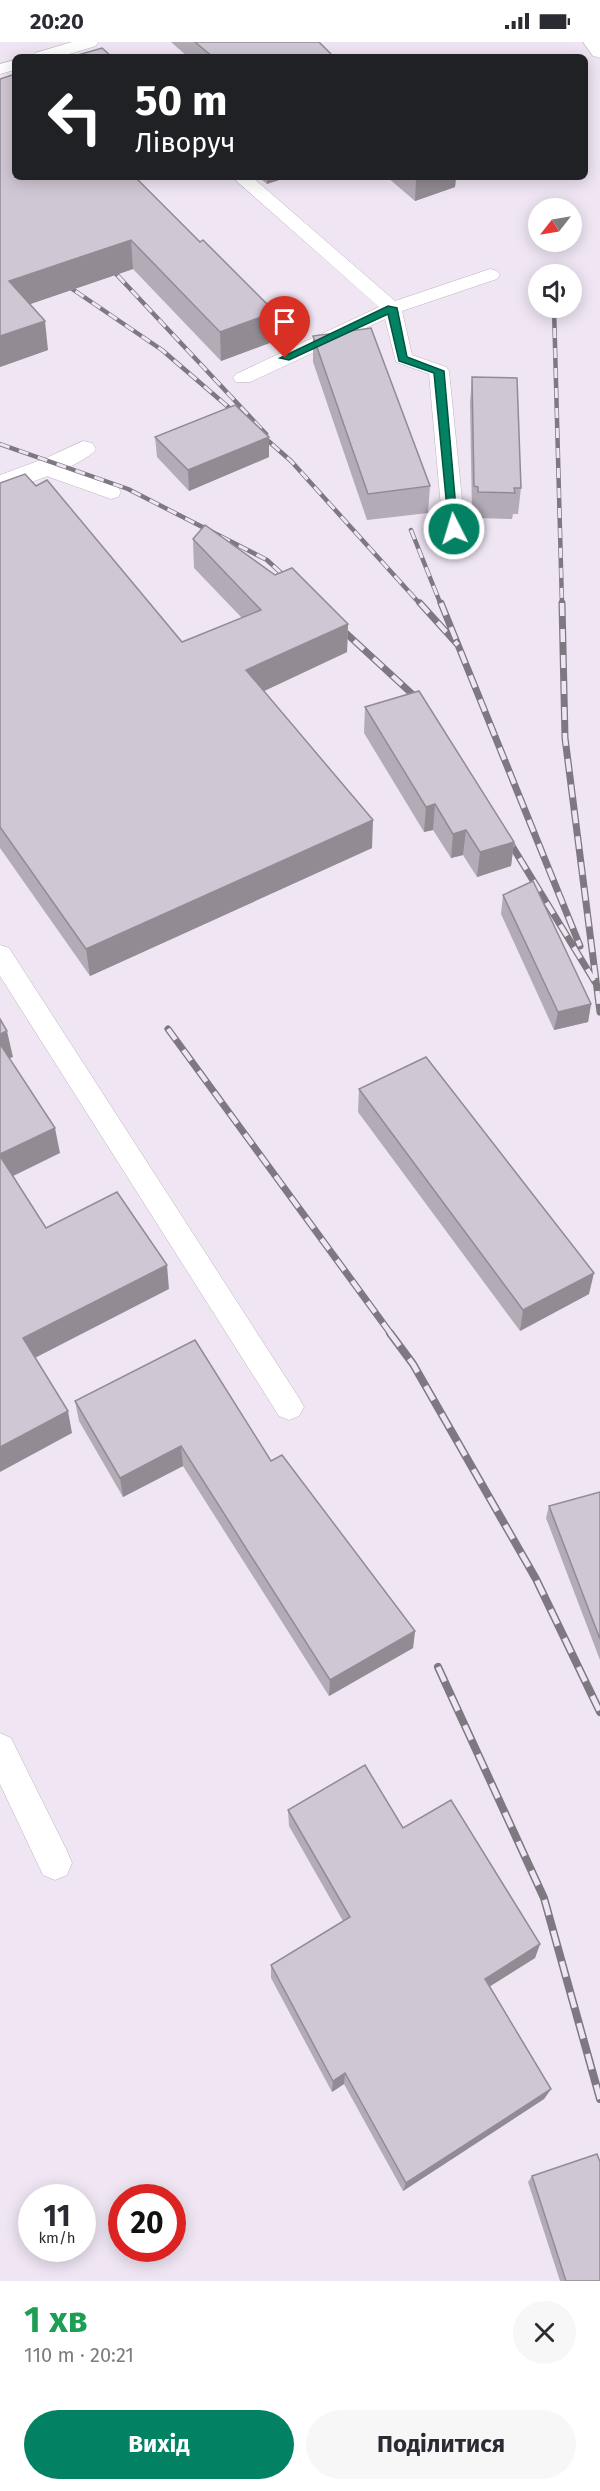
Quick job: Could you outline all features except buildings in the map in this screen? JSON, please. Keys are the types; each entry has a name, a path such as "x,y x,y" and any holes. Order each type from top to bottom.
{"main road":[{"path":"593,42 600,52"},
{"path":"0,484 45,468 82,449"}],"lane":[{"path":"51,54 89,42 101,54"},
{"path":"244,180 392,308 403,358 439,371 454,529"},
{"path":"243,378 392,308 490,275"},
{"path":"45,468 111,492"},
{"path":"0,955 289,1407"},
{"path":"0,1749 55,1863"}],"railway":[{"path":"104,261 266,434"},
{"path":"59,280 162,350 241,418"},
{"path":"554,318 562,605"},
{"path":"257,431 291,461 421,605"},
{"path":"0,444 128,489 267,560 293,584"},
{"path":"411,530 441,605"},
{"path":"420,603 458,645"},
{"path":"441,603 580,946"},
{"path":"562,603 565,738 600,1012"},
{"path":"335,623 423,704"},
{"path":"506,836 595,982"},
{"path":"168,1029 391,1334"},
{"path":"390,1333 413,1364 536,1579 600,1712"},
{"path":"438,1667 544,1898 600,2099"}],"route":[{"path":"285,358 392,308 403,358 439,371 454,529"}]}
